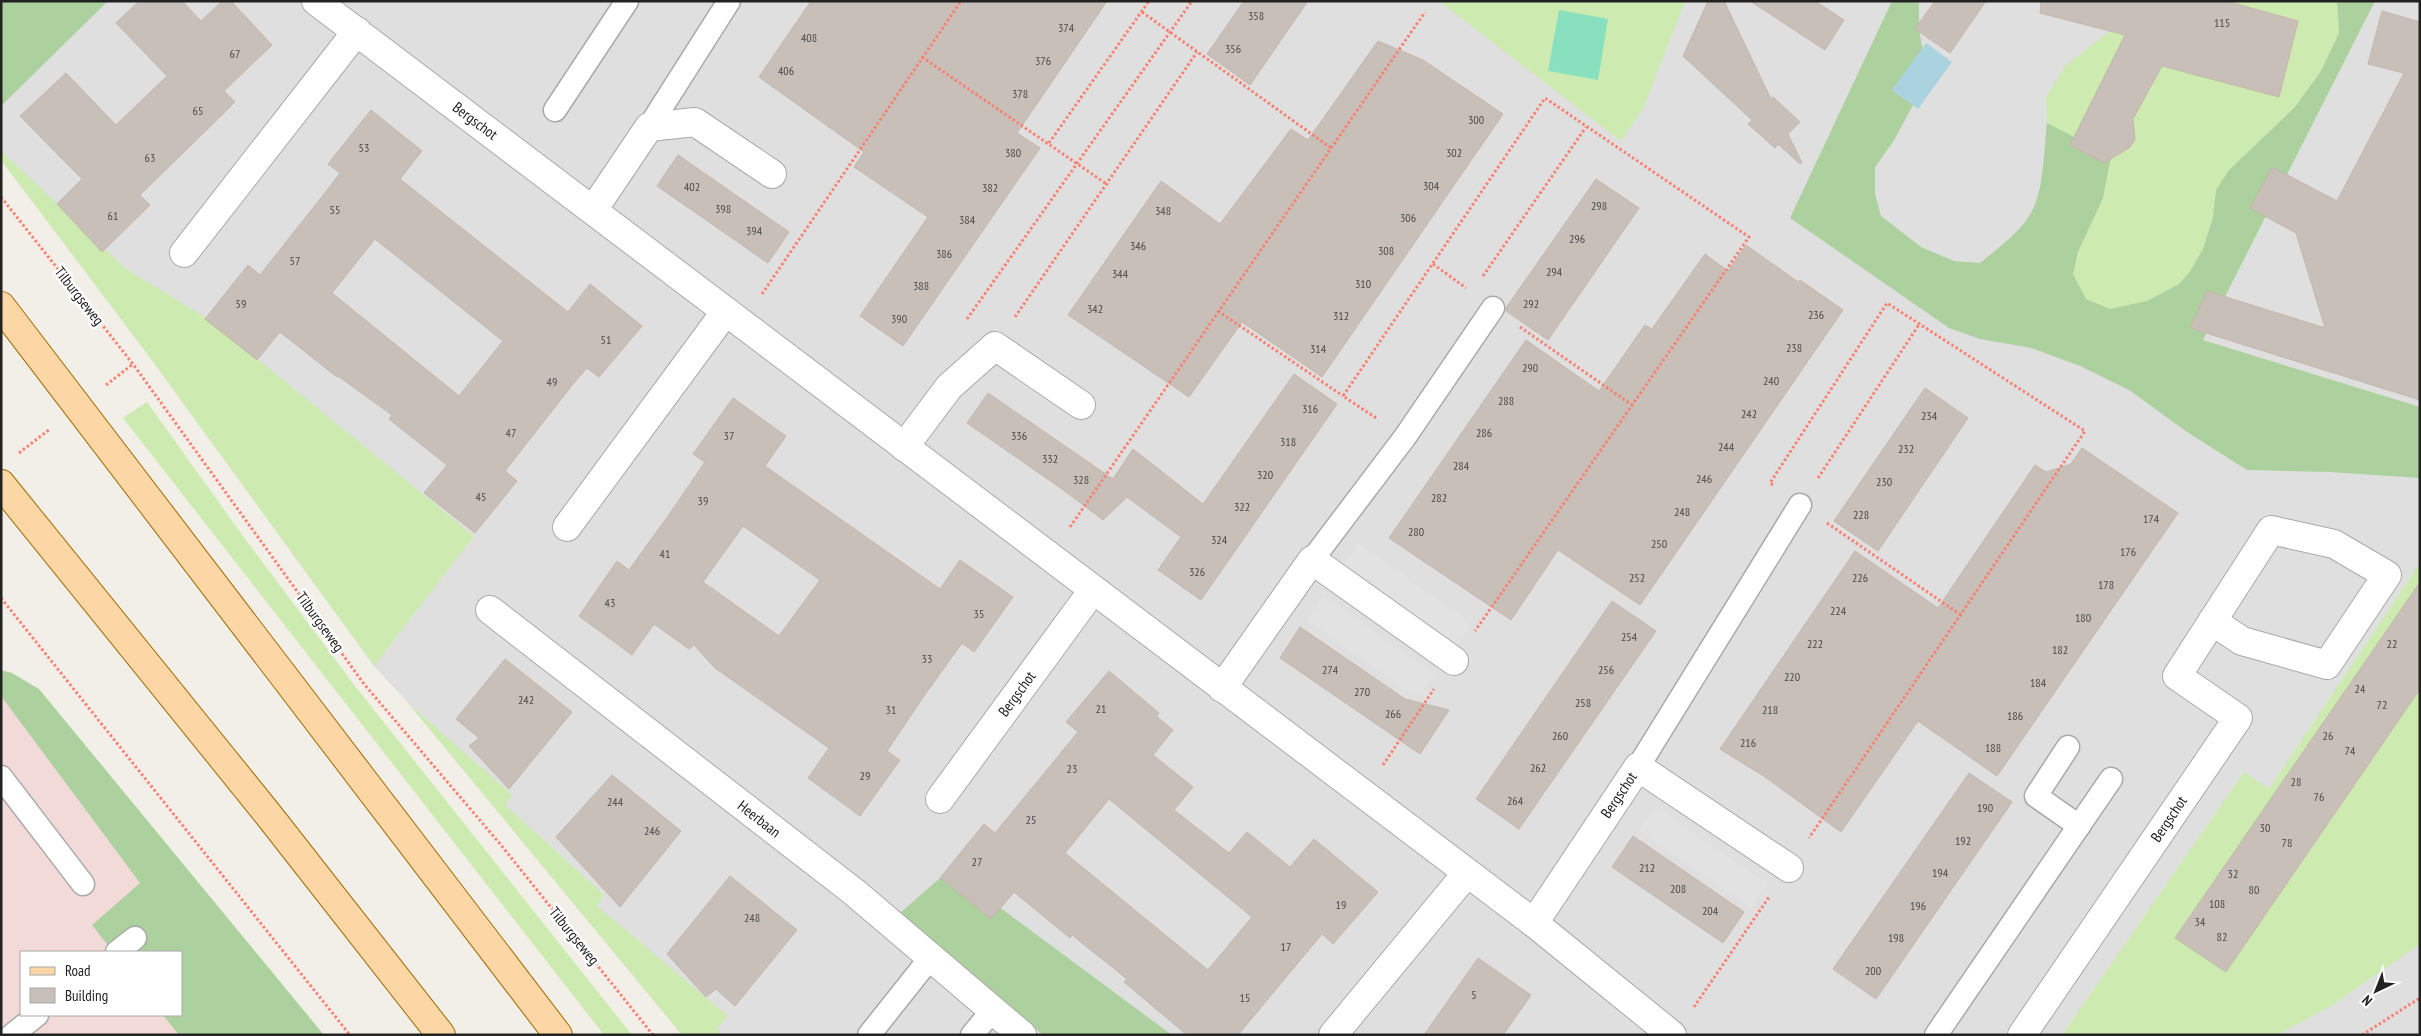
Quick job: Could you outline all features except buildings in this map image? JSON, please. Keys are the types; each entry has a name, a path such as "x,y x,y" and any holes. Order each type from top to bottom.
{"main road":[{"path":"1,306 558,1035"},
{"path":"1,484 267,813 441,1035"}],"street":[{"name":"Bergschot","path":"316,1 1534,923 1672,1035"},
{"path":"184,254 357,31"},
{"path":"593,210 649,127 695,122 772,174"},
{"path":"567,527 734,318"},
{"path":"904,447 949,387 995,346 1081,405"},
{"name":"Bergschot","path":"2022,1035 2238,718 2177,676 2212,621 2270,530 2334,544 2386,575 2327,665 2242,641 2212,621"},
{"path":"1222,688 1312,560 1454,661"},
{"name":"Bergschot","path":"940,799 1093,590"},
{"name":"Heerbaan","path":"490,610 854,892 1022,1035"},
{"name":"Bergschot","path":"1534,923 1638,767 1789,868"},
{"path":"1333,1035 1467,873"}],"lane":[{"path":"555,110 627,1"},
{"path":"649,127 729,1"},
{"path":"1312,560 1405,437 1493,308"},
{"path":"1638,767 1800,505"},
{"path":"2068,748 2036,796 2079,826"},
{"path":"1,776 83,884"},
{"path":"1936,1035 2111,779"},
{"path":"119,951 135,938"},
{"path":"869,1035 931,957"},
{"path":"972,1035 993,1010"},
{"path":"12,1035 36,1016"}],"path":[{"path":"734,318 961,1"},
{"path":"1048,143 1149,1"},
{"path":"965,322 1192,1"},
{"path":"1142,12 1331,148"},
{"path":"1049,557 1425,12"},
{"path":"995,346 1108,185 1197,52"},
{"path":"922,57 1108,185"},
{"path":"1343,396 1545,98 1749,236 1362,794"},
{"path":"1472,293 1586,127"},
{"name":"Tilburgseweg","path":"1,197 133,364 364,684 502,845 653,1035"},
{"path":"1433,264 1632,406"},
{"path":"1691,1011 1961,615 2085,431 1887,303 1770,482 1800,505 1961,615"},
{"path":"1218,311 1405,437"},
{"path":"1800,505 1920,323"},
{"path":"1,598 350,1035"},
{"path":"2362,1035 2420,998"}],"shaded area":[{"path":"1,1 2420,1 2420,1035 682,1035 408,703 374,666 151,359 1,160"},
{"path":"1358,543 1472,624 1453,651 1340,570"},
{"path":"1324,596 1435,674 1417,698 1307,620"},
{"path":"1,696 260,1035 1,1035"},
{"path":"1656,807 1768,884 1751,908 1639,831"}],"green space":[{"path":"1,1 108,1 1,106"},
{"path":"1439,1 1685,1 1644,107 1621,141"},
{"path":"1892,1 1919,1 1919,29 1925,62 1918,96 1893,142 1875,167 1875,194 1881,216 1921,247 1954,261 1980,263 2017,231 2034,207 2042,177 2047,123 2111,156 2103,198 2078,252 2073,274 2086,299 2110,309 2147,301 2179,284 2189,273 2203,249 2213,217 2216,190 2228,171 2295,107 2321,71 2339,33 2337,1 2375,1 2203,340 2420,407 2420,478 2329,472 2247,470 2187,432 2129,390 2080,366 2031,348 1980,339 1949,328 1790,218"},
{"path":"2136,1 2337,1 2339,33 2321,71 2295,107 2228,171 2216,190 2213,217 2203,249 2189,273 2179,284 2147,301 2110,309 2086,300 2073,275 2078,252 2103,198 2111,156 2047,123 2046,97 2065,66 2105,35 2133,8"},
{"path":"1559,10 1608,19 1598,80 1548,71"},
{"path":"1,151 126,269 211,321 474,536 374,666 151,359 1,160"},
{"path":"147,402 243,536 355,686 632,1035 604,1035 123,418"},
{"path":"2420,563 2420,944 2331,1006 2277,1035 2062,1035 2244,772 2269,789"},
{"path":"1,670 12,673 39,689 324,1035 179,1035 164,1016 182,1016 182,951 112,951 92,925 140,883 1,696"},
{"path":"408,703 512,795 505,805 604,895 597,906 728,1016 717,1029 723,1035 682,1035"},
{"path":"949,870 1172,1035 1043,1035 898,915"}],"water":[{"path":"1926,43 1952,62 1918,109 1892,90"}]}
